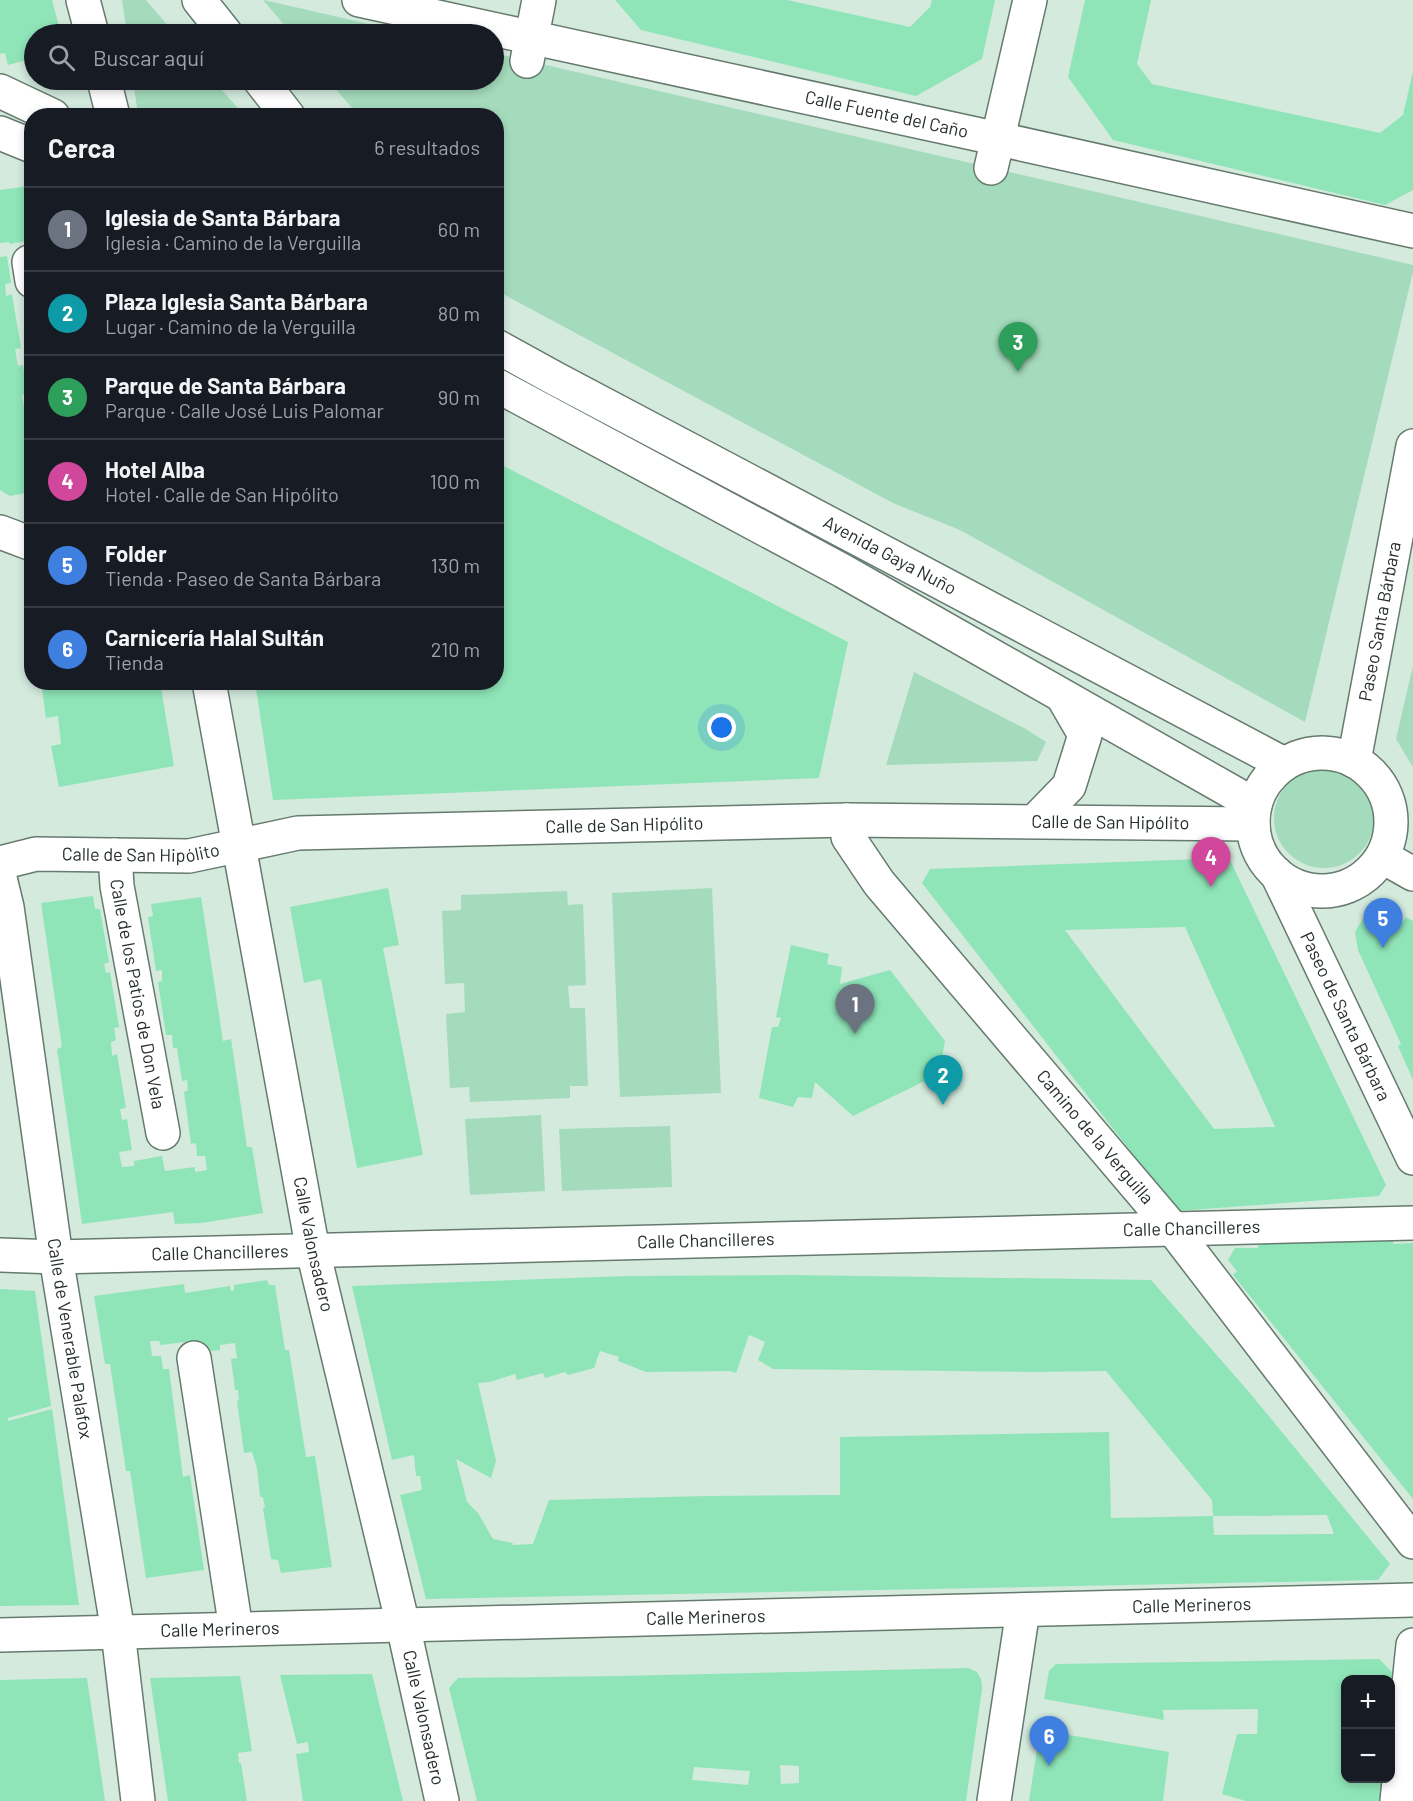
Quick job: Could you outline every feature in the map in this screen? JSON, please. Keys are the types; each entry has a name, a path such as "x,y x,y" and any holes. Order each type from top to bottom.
{"street":[{"path":"83,0 89,24"},
{"path":"199,0 218,24"},
{"name":"Calle Fuente del Caño","path":"359,0 442,24"},
{"path":"529,49 539,0"},
{"path":"995,153 1030,0"},
{"name":"Calle Fuente del Caño","path":"504,42 995,153 1413,231"},
{"path":"106,90 111,108"},
{"path":"268,90 282,108"},
{"path":"0,91 36,108"},
{"path":"0,133 24,143"},
{"name":"Avenida Gaya Nuño","path":"504,351 1284,764"},
{"name":"Avenida Gaya Nuño","path":"504,389 843,571 1062,696 1254,815"},
{"name":"Paseo Santa Bárbara","path":"1354,761 1412,455"},
{"path":"0,532 24,541"},
{"name":"Calle Valonsadero","path":"211,690 313,1251 403,1625 442,1801"},
{"path":"1035,821 1069,786 1085,735 1062,696"},
{"path":"1331,753 1354,761 1372,774 1385,793 1391,814 1390,836 1383,857 1370,873 1353,884 1334,891 1313,891 1294,885 1277,874 1264,860 1256,842 1254,815 1261,790 1284,764 1307,754 1331,753"},
{"name":"Calle de San Hipólito","path":"0,863 36,854 189,856 298,833 847,820 1035,821 1254,815"},
{"name":"Camino de la Verguilla","path":"847,820 848,837 879,883 1173,1229 1413,1542"},
{"name":"Calle de los Patios de Don Vela","path":"115,855 117,886 162,1133"},
{"path":"1383,857 1413,874"},
{"name":"Paseo de Santa Bárbara","path":"1277,874 1413,1158"},
{"name":"Calle de Venerable Palafox","path":"0,878 7,907 56,1257 118,1632 138,1801"},
{"name":"Calle Chancilleres","path":"0,1255 56,1257 1413,1224"},
{"path":"194,1358 236,1629"},
{"name":"Calle Merineros","path":"0,1635 1413,1600"},
{"path":"994,1801 1023,1610"},
{"path":"1397,1801 1407,1756 1413,1645"}],"green space":[{"path":"122,0 146,0 166,24 126,24"},
{"path":"263,0 369,24 283,24"},
{"path":"504,55 1413,265 1305,722 960,530 893,503 504,295 504,108 352,108 337,90 504,90"},
{"path":"134,90 222,90 238,108 137,108"},
{"path":"1413,666 1413,767 1396,739"},
{"path":"914,672 1026,729 1046,742 1037,761 886,765"},
{"path":"1324,768 1343,772 1360,782 1370,799 1374,818 1370,837 1360,854 1343,864 1324,868 1305,864 1288,854 1278,837 1274,818 1278,799 1288,782 1305,772"},
{"path":"712,888 721,1093 620,1097 612,893"},
{"path":"567,891 568,905 583,904 586,985 568,986 570,1008 585,1008 588,1086 570,1086 570,1098 470,1102 469,1087 450,1088 446,1014 465,1012 464,983 445,984 442,911 461,910 461,895"},
{"path":"541,1115 545,1191 470,1195 465,1119"},
{"path":"670,1126 672,1187 562,1191 559,1129"}],"building":[{"path":"0,0 52,0 58,24 24,24 24,61 8,65 5,53 0,54"},
{"path":"615,0 787,0 910,27 930,7 932,0 995,0 982,59 916,96 641,30"},
{"path":"1085,0 1151,0 1137,64 1152,84 1380,133 1403,115 1413,71 1413,190 1385,205 1113,140 1068,77"},
{"path":"24,187 24,241 0,243 0,190"},
{"path":"7,256 11,283 5,284 6,296 12,294 21,348 15,349 18,366 23,365 24,372 24,395 22,395 24,493 10,496 0,490 0,257"},
{"path":"504,466 848,642 819,778 273,800 256,690 504,690"},
{"path":"42,690 161,690 174,766 59,787 51,746 61,744 58,716 46,718"},
{"path":"1229,858 1386,1185 1379,1196 1177,1211 922,883 930,869","holes":["1185,927 1275,1127 1214,1129 1065,930"]},
{"path":"388,888 399,945 383,948 423,1155 357,1168 321,979 304,983 290,907"},
{"path":"93,896 95,909 100,909 109,962 104,964 106,973 110,972 119,1027 114,1028 116,1040 111,1042 112,1056 117,1054 126,1108 120,1109 122,1120 127,1119 132,1150 119,1152 122,1167 134,1166 134,1161 162,1156 165,1171 195,1167 195,1172 207,1170 205,1156 197,1156 196,1143 191,1144 184,1092 188,1090 187,1080 182,1081 177,1048 173,1048 172,1035 166,1035 158,982 162,981 162,970 156,971 148,917 153,916 151,904 201,897 223,1041 231,1039 247,1147 252,1147 263,1213 202,1223 175,1224 173,1212 82,1224 57,1049 62,1047 41,903"},
{"path":"1371,905 1402,923 1406,917 1413,921 1413,1080 1398,1046 1401,1044 1358,950 1355,932"},
{"path":"791,945 829,954 827,964 842,967 840,984 890,970 945,1041 939,1074 853,1116 815,1082 812,1098 798,1097 793,1107 759,1098 772,1027 778,1027 781,1018 776,1017"},
{"path":"1393,1238 1393,1244 1413,1243 1413,1499 1233,1275 1237,1271 1228,1260 1235,1248 1258,1248 1259,1242"},
{"path":"793,1275 1151,1280 1249,1392 1390,1564 1378,1580 426,1599 400,1495 422,1490 420,1476 416,1476 414,1455 392,1460 352,1286 627,1276","holes":["749,1335 765,1342 758,1360 773,1369 1106,1371 1212,1500 1213,1516 1111,1518 1109,1432 840,1437 840,1495 549,1500 533,1544 512,1545 513,1543 493,1539 478,1513 467,1502 456,1459 491,1478 496,1461 478,1383 490,1382 515,1374 517,1380 543,1373 545,1378 565,1372 568,1375 594,1368 600,1351 619,1357 618,1361 646,1372 730,1371 736,1373","1327,1515 1334,1534 1214,1535 1213,1516"]},
{"path":"267,1280 269,1285 275,1285 285,1350 289,1350 306,1457 315,1456 332,1567 281,1573 278,1560 271,1559 263,1508 265,1508 263,1497 260,1497 257,1468 252,1452 244,1453 237,1401 239,1400 238,1390 235,1390 231,1359 237,1358 235,1343 220,1345 220,1350 194,1353 192,1341 161,1345 159,1341 150,1341 152,1356 161,1356 163,1369 169,1369 183,1477 190,1475 204,1570 146,1578 130,1471 126,1471 110,1364 105,1364 94,1296 184,1284 185,1293 230,1286 231,1291 234,1290 234,1285"},
{"path":"0,1289 35,1291 51,1406 8,1418 8,1421 52,1409 79,1605 0,1606"},
{"path":"1379,1659 1395,1675 1341,1675 1341,1783 1382,1783 1380,1801 1246,1801 1222,1794 1237,1734 1257,1734 1258,1709 1163,1710 1164,1720 1044,1699 1049,1671 1056,1664"},
{"path":"968,1668 977,1672 981,1679 982,1689 966,1801 477,1801 449,1688 458,1678","holes":["780,1765 799,1766 799,1783 781,1784","694,1767 750,1771 748,1785 692,1780"]},
{"path":"372,1674 403,1801 303,1801 296,1754 309,1752 308,1742 297,1744 280,1675"},
{"path":"240,1676 252,1751 238,1753 247,1801 168,1801 150,1678"},
{"path":"87,1678 105,1801 0,1801 0,1680"},
{"path":"1040,1730 1169,1752 1163,1801 1029,1801"}],"place":[{"name":"Parque de Santa Bárbara","path":"1018,372"},
{"name":"Hotel Alba","path":"1211,887"},
{"name":"Folder","path":"1383,948"},
{"name":"Iglesia de Santa Bárbara","path":"855,1034"},
{"name":"Plaza Iglesia Santa Bárbara","path":"943,1105"},
{"name":"Carnicería Halal Sultán","path":"1049,1766"}]}
